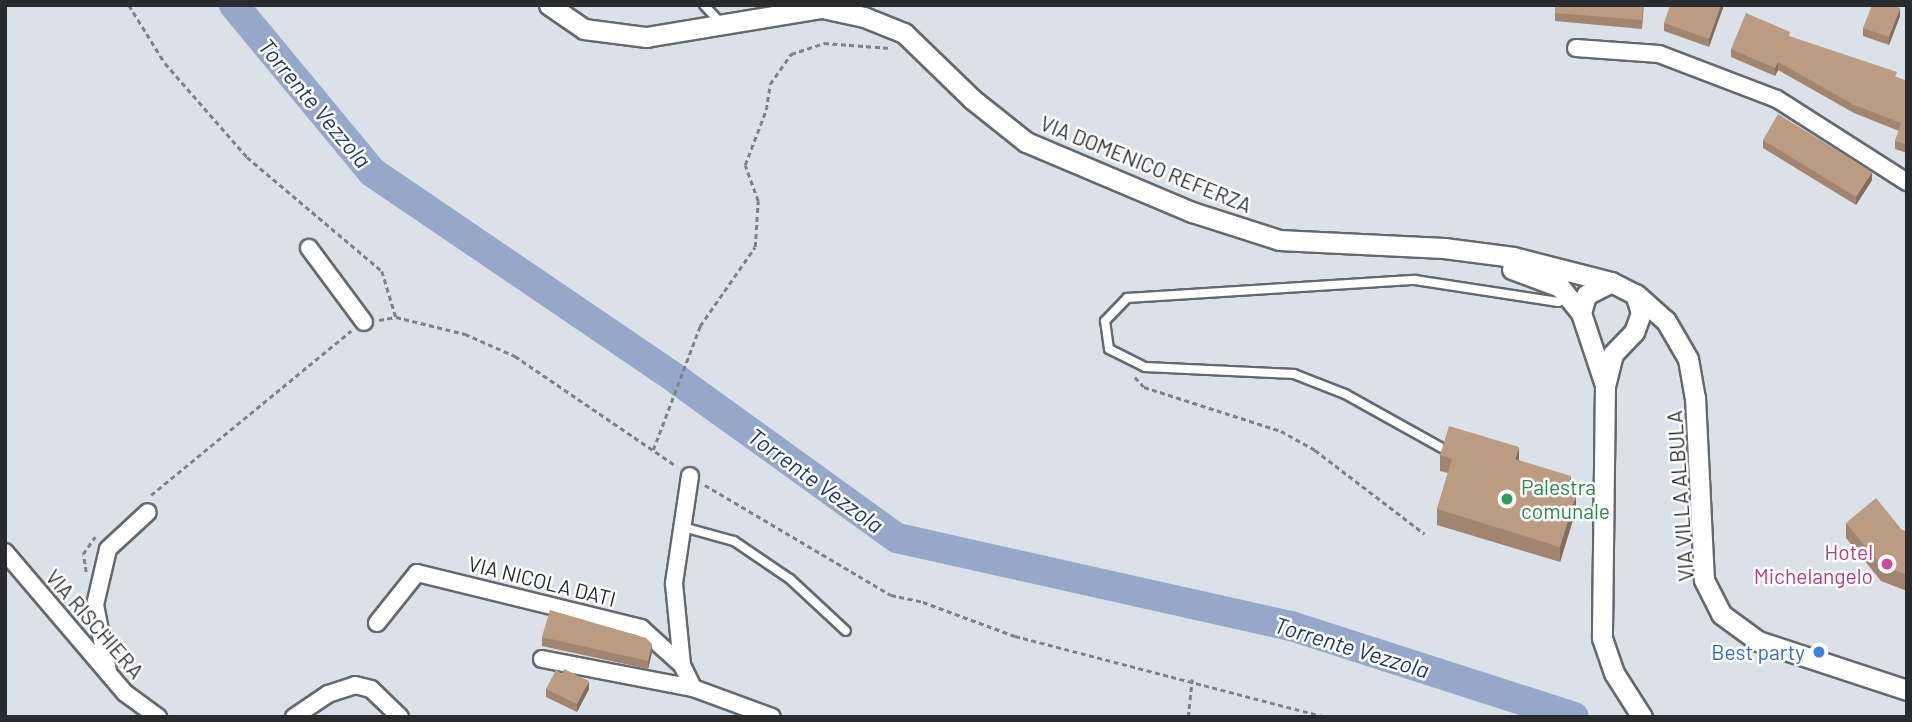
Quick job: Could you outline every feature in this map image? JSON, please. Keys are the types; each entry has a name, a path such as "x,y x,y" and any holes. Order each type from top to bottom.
{"street":[{"name":"VIA DOMENICO REFERZA","path":"549,5 584,29 646,37 822,8 864,16 904,33 972,99 1026,142 1192,212 1279,240 1444,248 1513,257 1611,282"},
{"path":"1576,48 1659,54 1777,99 1907,182"},
{"path":"309,248 364,322"},
{"name":"VIA DOMENICO REFERZA","path":"1444,248 1534,275 1576,306"},
{"path":"1605,385 1588,332 1576,306 1593,288 1611,282 1636,295 1641,313 1630,335 1613,354 1605,385 1602,638 1614,673 1642,717"},
{"name":"VIA VILLA ALBULA","path":"1636,295 1666,321 1688,359 1695,397 1704,580 1721,614 1758,641 1907,690"},
{"path":"1588,332 1606,342 1630,335 1662,332 1677,341"},
{"path":"682,666 674,583 690,476"},
{"path":"108,671 96,605 108,549 148,505"},
{"name":"VIA RISCHIERA","path":"5,552 125,693 158,717"},
{"name":"VIA NICOLA DATI","path":"377,623 417,573 641,628 682,666 693,688"},
{"path":"542,659 693,688 772,717"},
{"path":"294,717 328,694 355,685 371,689 400,717"}],"lane":[{"path":"704,5 722,24"},
{"path":"1442,448 1345,394 1294,374 1145,367 1109,349 1105,321 1127,298 1415,280 1576,306"},
{"path":"682,527 734,541 790,579 846,631"}],"path":[{"path":"130,5 165,64 247,157 382,271 396,317 465,334 515,356 690,476 891,595 1014,636 1192,679 1326,717"},
{"path":"653,450 700,326 755,247 758,201 745,165 766,110 770,84 791,54 824,43 902,51"},
{"path":"148,505 364,322"},
{"path":"1109,349 1144,387 1281,431 1315,450 1424,534"},
{"path":"96,605 83,554 104,531"},
{"path":"1188,717 1192,679"}],"building":[{"path":"1555,5 1643,5 1642,20 1555,13"},
{"path":"1670,5 1721,5 1709,39 1664,23"},
{"path":"1872,5 1894,5 1900,8 1889,37 1863,28"},
{"path":"1746,13 1790,32 1789,36 1897,72 1895,77 1907,81 1907,145 1895,141 1901,123 1854,105 1778,62 1775,68 1731,49"},
{"path":"1778,114 1872,172 1856,197 1763,140"},
{"name":"Palestra comunale","path":"1449,426 1519,447 1515,459 1571,476 1566,492 1576,495 1560,547 1437,509 1452,459 1440,455"},
{"name":"Hotel Michelangelo","path":"1876,498 1902,530 1907,532 1907,575 1881,565 1846,523"},
{"path":"550,610 646,638 652,644 648,661 542,637"},
{"path":"564,669 589,681 577,704 546,689 556,670 562,674"}],"waterway":[{"name":"Torrente Vezzola","path":"234,5 372,172 679,381 897,538 1291,626 1574,717"}],"place":[{"name":"Palestra comunale","path":"1507,499"},
{"name":"Hotel Michelangelo","path":"1887,564"},
{"name":"Best party","path":"1819,652"}]}
